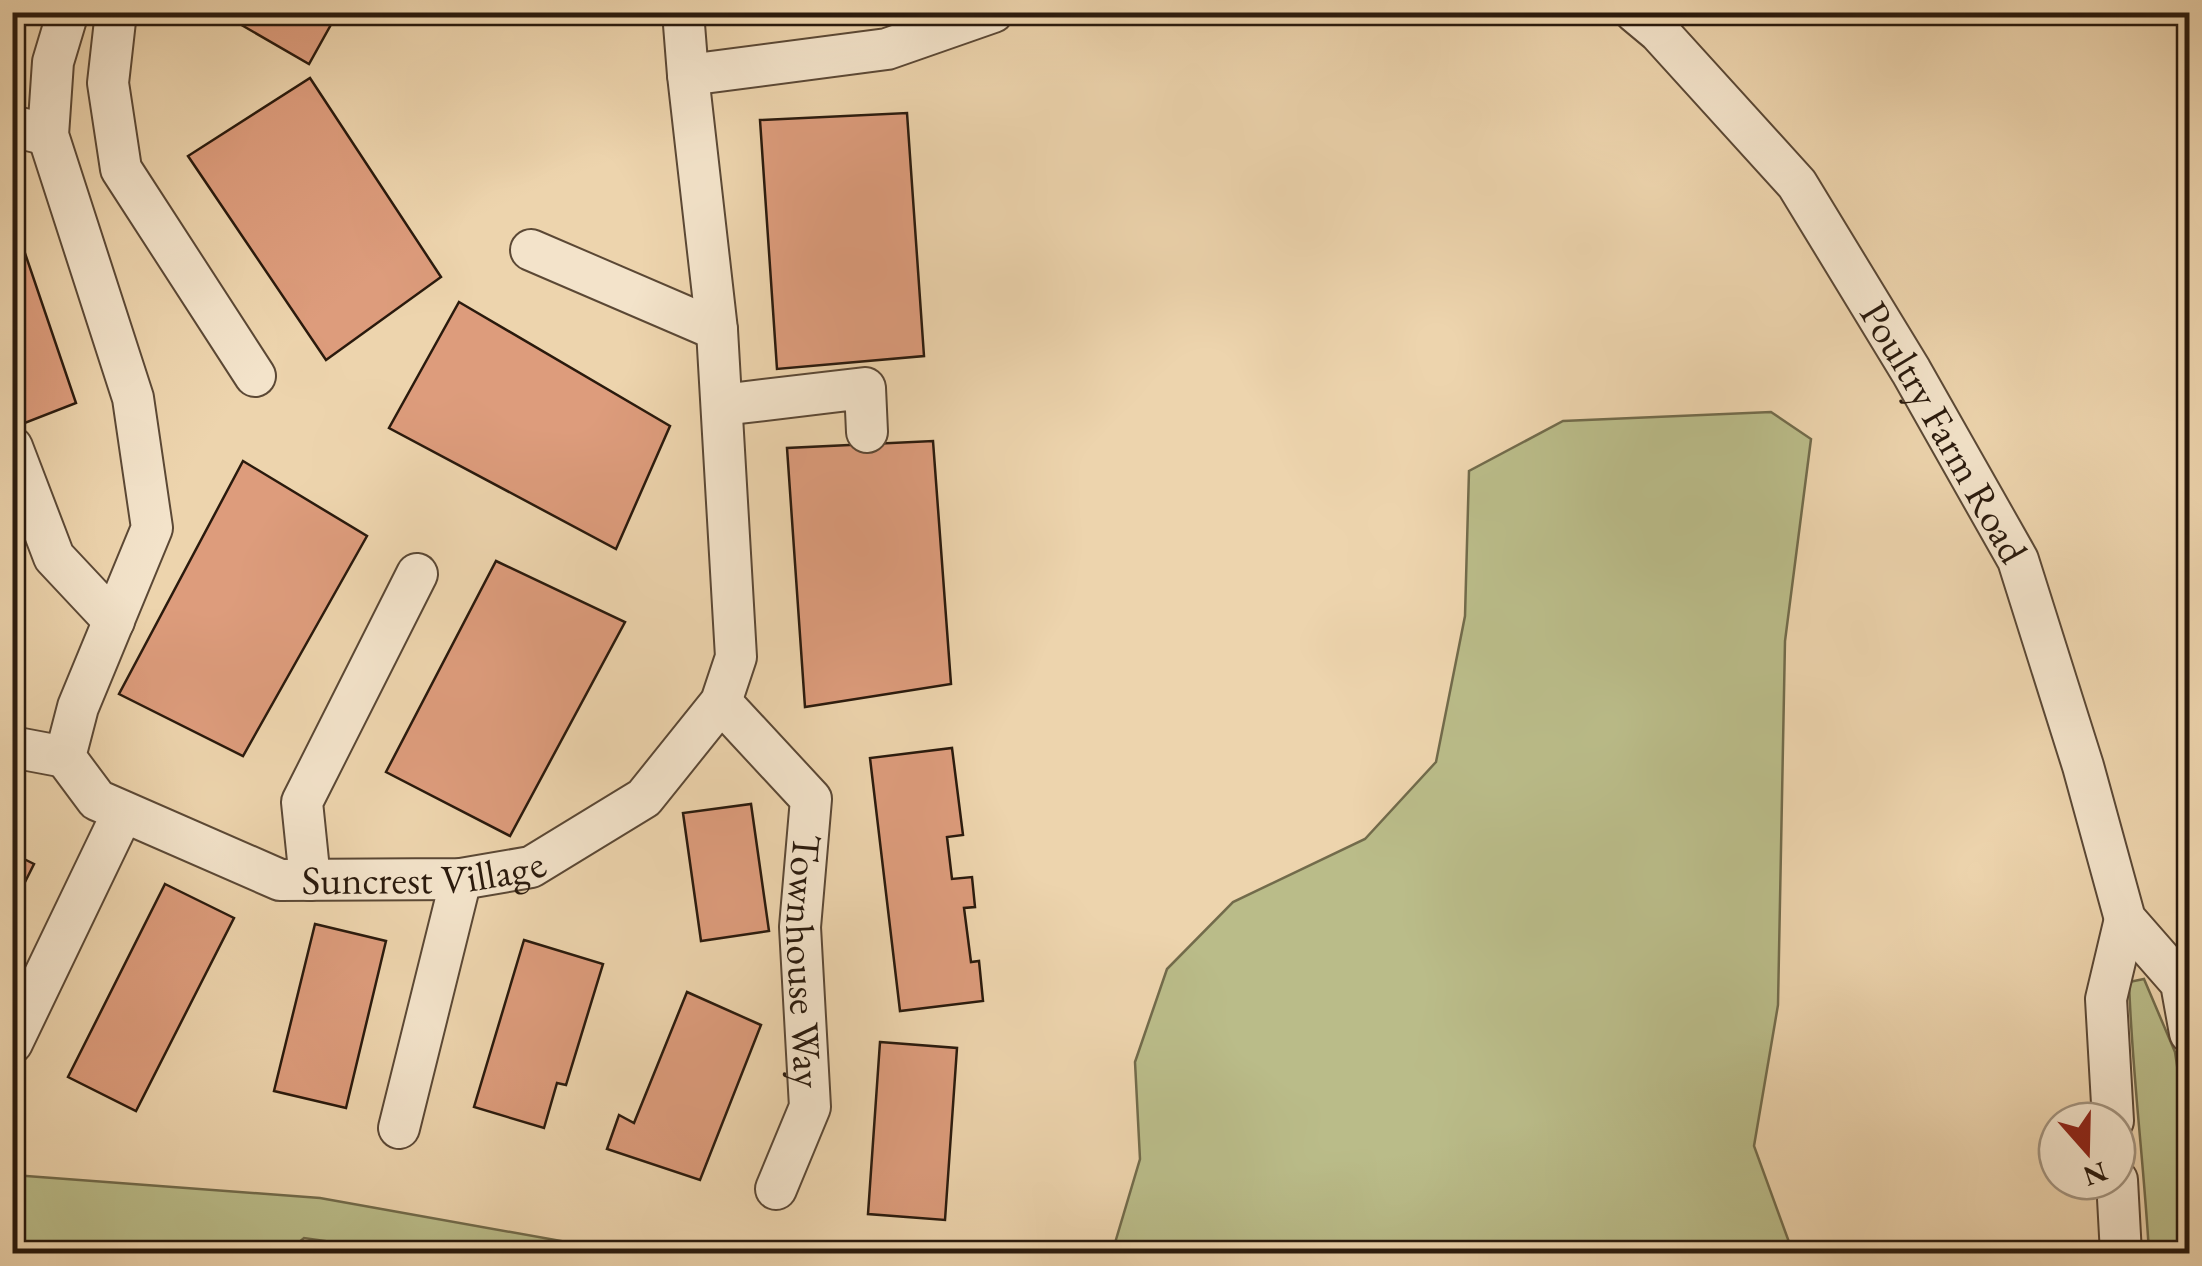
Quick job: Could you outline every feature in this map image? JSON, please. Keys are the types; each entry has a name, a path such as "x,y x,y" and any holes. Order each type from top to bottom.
{"street":[{"path":"12,747 65,756 78,706 152,528 132,398 30,131 68,12"},
{"path":"116,12 108,83 121,169 254,376"},
{"name":"Suncrest Village","path":"65,756 97,800 280,880 462,879 531,866 644,798 721,702 736,657 718,330 684,12"},
{"path":"688,75 887,48 993,12"},
{"name":"Poultry Farm Road","path":"1635,12 1658,32 1797,184 1911,371 2018,560 2084,766 2125,919"},
{"path":"531,250 718,330"},
{"path":"722,405 865,388 868,432"},
{"path":"12,447 54,557 114,622"},
{"path":"310,880 302,802 418,574"},
{"name":"Townhouse Way","path":"721,702 811,799 800,927 810,1107 776,1189"},
{"path":"12,1043 122,812"},
{"path":"399,1128 462,879"},
{"path":"2125,919 2181,983 2190,1032"},
{"path":"2113,1101 2106,1000 2125,919"},
{"path":"2118,1201 2122,1254"}],"green space":[{"path":"1771,412 1811,439 1785,641 1778,1005 1754,1146 1793,1253 1112,1253 1140,1159 1135,1062 1167,969 1233,902 1365,839 1436,762 1465,616 1469,471 1563,421"},
{"path":"2144,979 2175,1052 2190,1152 2189,1253 2149,1253 2129,982"},
{"path":"13,1175 320,1198 628,1253 410,1253 304,1238 286,1253 13,1253"}],"building":[{"path":"219,12 338,12 309,64"},
{"path":"310,78 441,277 326,360 188,156"},
{"path":"907,113 924,356 777,369 760,120"},
{"path":"12,215 76,403 12,428"},
{"path":"459,302 670,426 616,549 389,428"},
{"path":"933,441 951,684 805,707 787,448"},
{"path":"243,461 367,536 243,756 119,694"},
{"path":"496,561 625,622 510,836 386,772"},
{"path":"952,748 963,835 947,837 952,879 972,877 975,907 964,908 971,962 979,961 983,1001 900,1011 870,758"},
{"path":"751,804 769,931 701,941 683,813"},
{"path":"12,853 34,864 12,908"},
{"path":"165,884 234,918 136,1111 68,1077"},
{"path":"315,924 386,941 346,1108 274,1091"},
{"path":"524,940 603,964 566,1085 557,1083 544,1128 474,1107"},
{"path":"687,992 761,1025 700,1180 607,1149 619,1115 634,1123"},
{"path":"880,1042 957,1048 945,1220 868,1214"}]}
